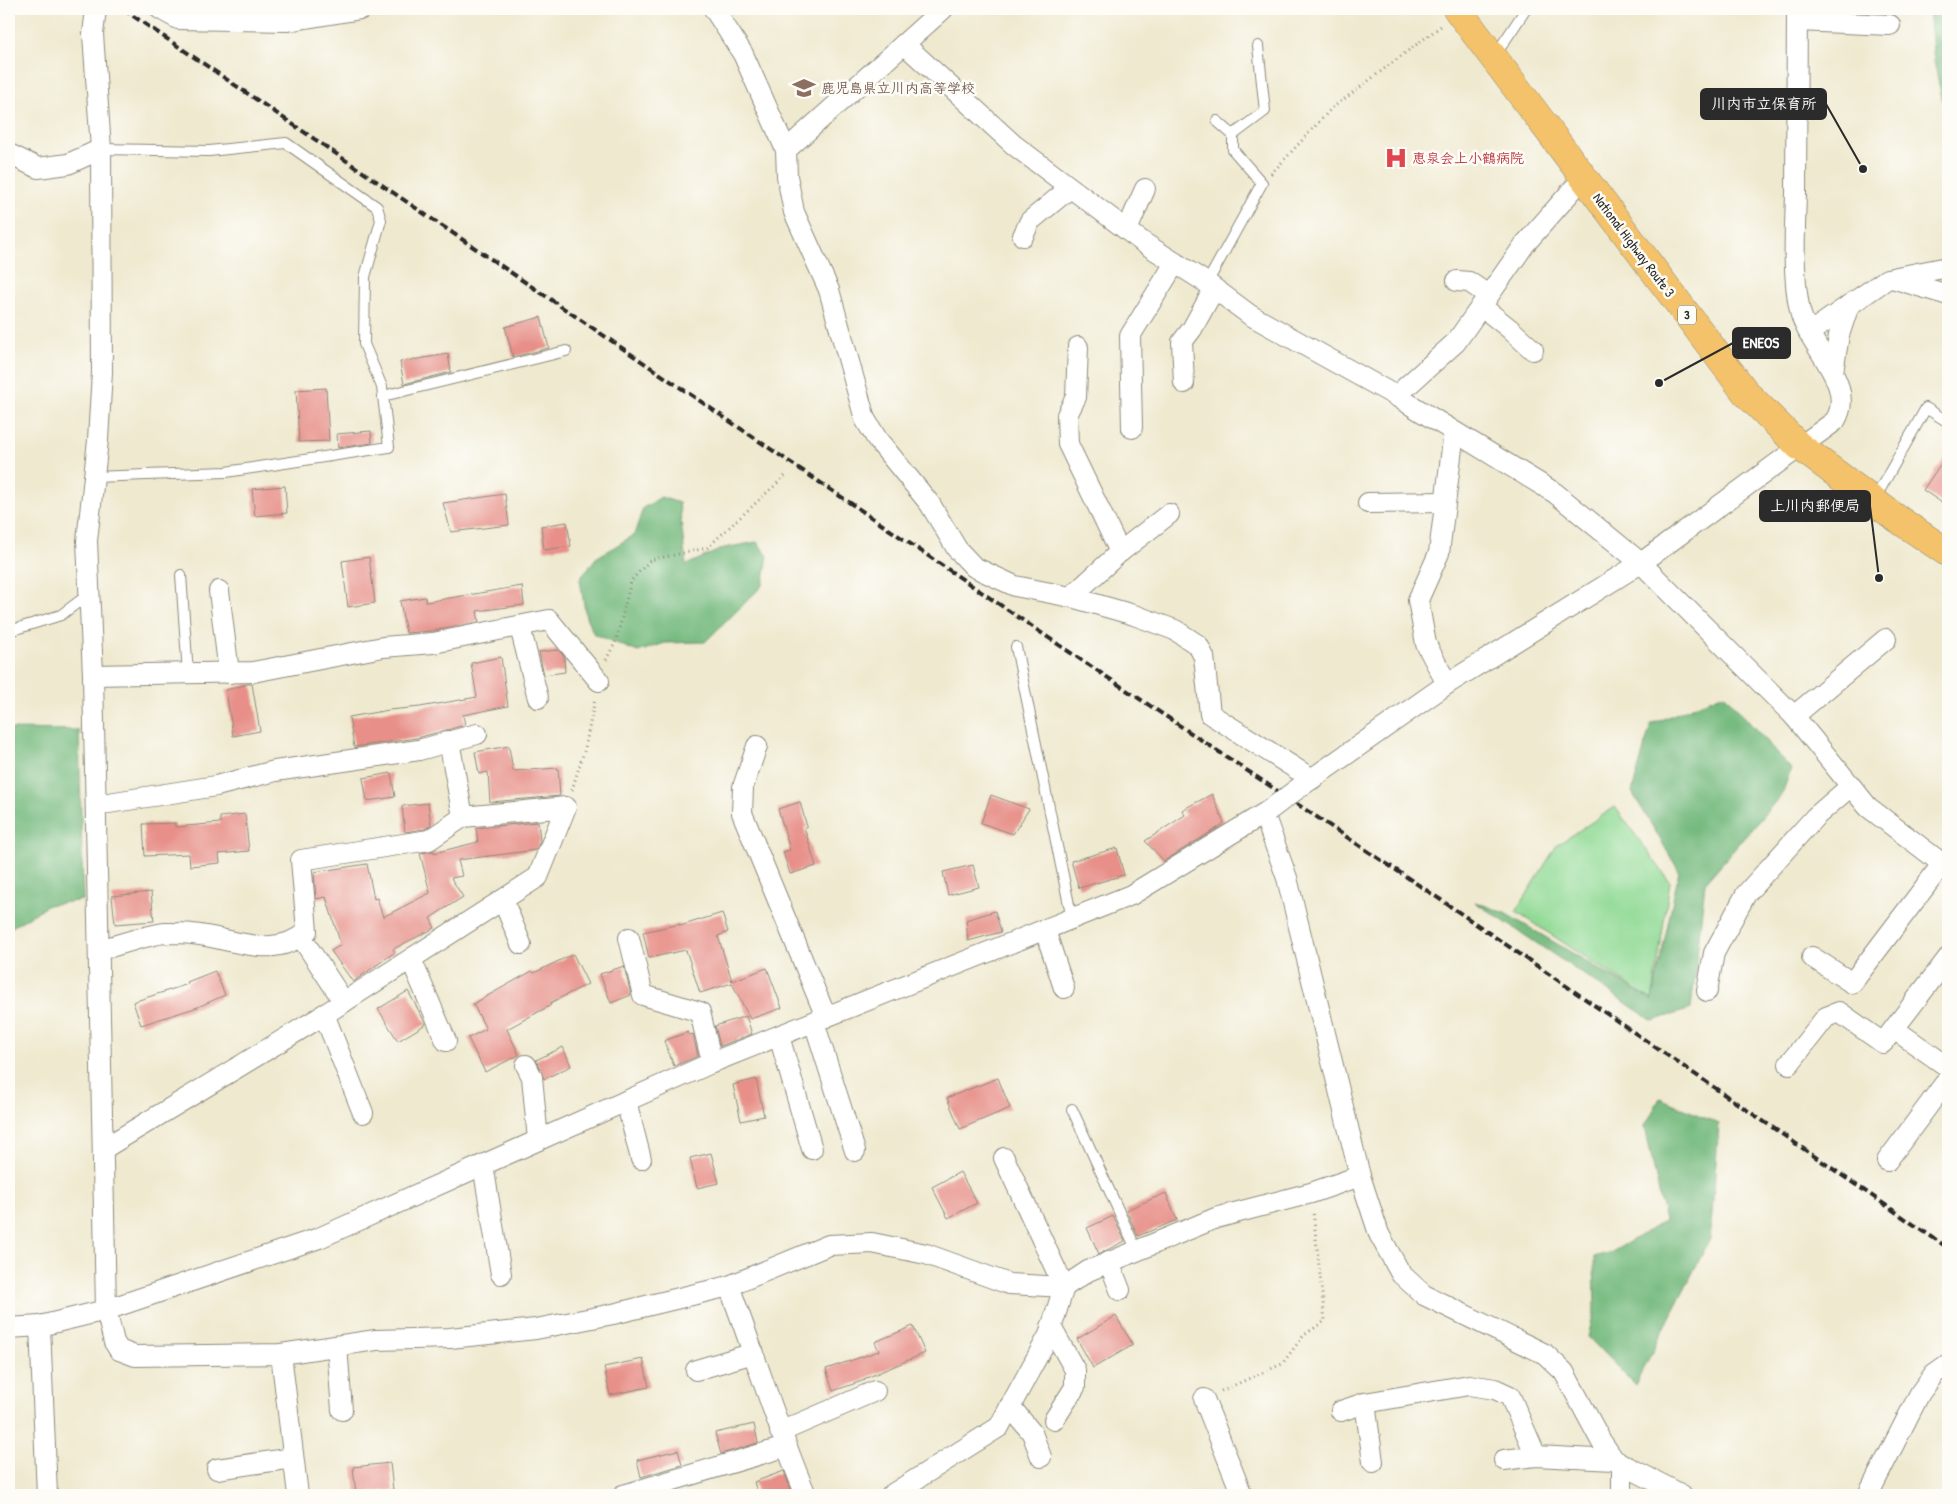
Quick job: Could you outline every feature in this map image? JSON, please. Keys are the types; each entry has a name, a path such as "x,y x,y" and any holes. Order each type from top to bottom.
{"highway":[{"name":"National Highway Route 3","path":"1458,10 1746,393 1799,446 1948,553"}],"street":[{"path":"96,9 93,34 101,149 102,372 98,440 87,541 93,675 106,1310 114,1342 119,1350 135,1356 281,1354 376,1340 450,1338 536,1329 613,1314 729,1286 829,1245 872,1242 926,1254 1009,1284 1064,1287 1088,1271 1216,1218 1311,1193 1360,1176"},
{"path":"160,9 178,20 288,21 360,9"},
{"path":"714,9 743,54 786,150 787,176 794,212 829,290 865,419 876,439 930,504 958,549 974,567 1014,586 1071,597 1134,615 1175,630 1189,638 1198,645 1204,657 1210,714 1306,783"},
{"path":"786,150 943,9"},
{"path":"9,1328 40,1326 106,1310 319,1238 712,1063 1132,895 1266,813 1447,684 1641,562 1835,421 1840,414 1839,390 1833,372 1809,333 1800,312 1795,258 1797,15 1890,25"},
{"path":"904,44 1014,145 1127,230 1211,286 1250,315 1396,396 1555,494 1641,562 1794,716 1868,807 1946,866 1852,983 1812,957"},
{"path":"9,154 38,168 68,164 101,149"},
{"path":"1396,396 1456,342 1525,244 1583,178"},
{"path":"1023,236 1030,221 1070,188"},
{"path":"1127,230 1145,189"},
{"path":"1132,428 1130,336 1175,263"},
{"path":"1809,333 1887,279 1948,267"},
{"path":"1893,278 1948,295"},
{"path":"1457,281 1469,282 1510,329 1533,350"},
{"path":"1184,383 1182,342 1192,329 1211,286"},
{"path":"1833,372 1840,335 1850,305"},
{"path":"1078,348 1076,397 1067,415 1068,444 1120,552"},
{"path":"1447,684 1426,644 1418,600 1439,553 1454,432"},
{"path":"1368,503 1445,502"},
{"path":"1071,597 1120,552 1169,514"},
{"path":"219,590 229,673"},
{"path":"93,675 253,672 383,647 432,643 549,620 600,681"},
{"path":"520,627 538,698"},
{"path":"1794,716 1886,639"},
{"path":"96,806 216,786 275,771 419,750 477,734"},
{"path":"449,741 463,817"},
{"path":"756,746 743,787 742,813 820,1019 856,1152"},
{"path":"1707,991 1714,953 1746,894 1815,817 1851,786"},
{"path":"98,950 163,933 193,934 258,947 282,944 301,937 307,931 301,860 429,840 463,817 566,807 538,877 344,1002 103,1149"},
{"path":"1266,813 1287,878 1360,1176 1379,1234 1402,1274 1424,1295 1545,1354 1564,1372 1601,1441 1618,1462 1622,1495"},
{"path":"503,900 521,944"},
{"path":"1045,930 1064,988"},
{"path":"301,937 344,1002"},
{"path":"630,938 644,995 700,1012 712,1063"},
{"path":"1789,1064 1826,1017 1839,1012 1883,1043 1948,958"},
{"path":"411,959 446,1041"},
{"path":"630,1005 653,998"},
{"path":"324,1014 363,1113"},
{"path":"1894,1029 1948,1068"},
{"path":"779,1036 812,1148"},
{"path":"526,1066 532,1077 538,1140"},
{"path":"1887,1161 1948,1079"},
{"path":"626,1101 641,1158"},
{"path":"890,1495 998,1427 1049,1335 1064,1287 1004,1158"},
{"path":"483,1164 501,1274"},
{"path":"1109,1262 1120,1290"},
{"path":"729,1286 783,1440 806,1495"},
{"path":"40,1326 47,1495"},
{"path":"1051,1327 1075,1370 1076,1387 1054,1420"},
{"path":"337,1346 342,1410"},
{"path":"696,1370 754,1353"},
{"path":"281,1354 298,1495"},
{"path":"1868,1495 1920,1394 1934,1374 1948,1364"},
{"path":"1341,1411 1365,1402 1469,1386 1494,1389 1510,1396 1536,1456"},
{"path":"623,1495 783,1440 875,1391"},
{"path":"1204,1399 1240,1494"},
{"path":"1365,1402 1373,1462"},
{"path":"1010,1406 1032,1433 1041,1457"},
{"path":"1504,1460 1536,1456 1618,1462 1682,1495"},
{"path":"217,1469 293,1458"}],"lane":[{"path":"1494,58 1526,9"},
{"path":"1233,135 1265,110 1258,46"},
{"path":"1211,286 1262,183 1234,150 1233,135 1216,121"},
{"path":"94,477 226,472 389,447 382,386 364,344 365,277 381,220 377,207 286,143 209,151 101,149"},
{"path":"383,396 566,351"},
{"path":"1874,501 1926,408 1948,422"},
{"path":"181,576 188,674"},
{"path":"9,631 61,615 89,594"},
{"path":"1016,647 1072,919"},
{"path":"1072,1108 1137,1251"}],"path":[{"path":"1262,183 1331,109 1458,10"},
{"path":"566,807 585,748 606,658 616,641 631,581 650,560 707,548 786,475"},
{"path":"1204,1399 1282,1364 1304,1335 1325,1321 1311,1193"}],"green space":[{"path":"1929,9 1948,9 1948,126 1934,61"},
{"path":"661,497 679,503 686,565 724,548 757,542 768,556 763,585 705,642 665,643 638,652 594,634 586,617 580,579 596,558 634,535 643,508"},
{"path":"1724,694 1791,769 1782,794 1705,883 1691,1009 1653,1021 1475,902 1503,912 1652,1000 1679,871 1632,792 1651,724"},
{"path":"9,729 79,730 83,900 48,905 9,929"},
{"path":"1615,807 1670,882 1652,1000 1516,912 1557,845"},
{"path":"1660,1098 1719,1124 1710,1239 1635,1385 1588,1337 1595,1308 1594,1257 1612,1252 1665,1221 1645,1126"}],"building":[{"path":"541,317 549,348 513,357 505,327"},
{"path":"448,354 451,372 404,384 400,362"},
{"path":"326,388 329,441 299,442 296,390"},
{"path":"371,431 372,443 338,448 337,434"},
{"path":"1948,453 1948,507 1923,490"},
{"path":"285,486 287,513 255,516 252,489"},
{"path":"505,494 509,525 451,532 443,503"},
{"path":"567,522 571,546 544,550 541,526"},
{"path":"369,557 375,603 348,607 342,561"},
{"path":"522,586 524,605 477,611 479,622 431,631 406,633 400,601 425,597 426,602"},
{"path":"558,650 564,656 565,672 544,675 539,652"},
{"path":"501,657 508,706 463,715 465,725 417,738 354,747 349,717 477,697 471,663"},
{"path":"252,684 260,731 233,736 226,690"},
{"path":"509,746 513,771 558,768 560,796 490,802 488,772 479,774 475,752"},
{"path":"391,773 395,797 367,801 363,778"},
{"path":"1212,794 1224,823 1164,861 1145,841 1185,815 1182,810"},
{"path":"991,795 1029,809 1013,834 981,823"},
{"path":"800,802 807,827 804,827 816,866 790,874 783,852 790,850 778,809"},
{"path":"428,803 431,825 425,829 405,832 402,806"},
{"path":"245,814 249,851 219,854 220,863 190,866 189,854 145,856 143,824 175,823 175,827 220,823 220,817"},
{"path":"538,822 540,841 536,850 458,860 462,876 451,878 463,897 430,918 435,928 393,949 395,952 353,982 331,951 341,945 326,897 316,899 314,872 367,864 374,899 377,898 383,917 430,893 420,853 434,851 434,853 478,842 476,828"},
{"path":"1117,848 1124,875 1079,888 1071,861"},
{"path":"973,865 979,887 948,895 943,872"},
{"path":"151,892 154,921 115,924 112,896"},
{"path":"995,911 1001,932 968,941 966,920"},
{"path":"722,913 728,932 718,936 732,981 767,968 782,1008 750,1019 732,983 700,993 686,950 649,958 643,932 680,924 680,926"},
{"path":"573,954 588,984 550,1003 551,1005 507,1029 519,1055 485,1072 468,1038 486,1029 473,1004 532,971 534,973"},
{"path":"624,966 631,995 611,1003 600,974"},
{"path":"215,971 225,995 198,1007 141,1025 133,1002 188,984 187,982"},
{"path":"408,991 426,1024 398,1041 378,1009"},
{"path":"746,1016 752,1034 720,1046 715,1026"},
{"path":"688,1032 689,1035 693,1034 698,1056 674,1066 664,1041"},
{"path":"563,1047 571,1066 544,1079 536,1060"},
{"path":"998,1078 1010,1108 960,1129 947,1098"},
{"path":"756,1079 764,1116 741,1121 733,1085"},
{"path":"711,1153 719,1183 697,1188 690,1158"},
{"path":"960,1172 977,1203 948,1218 932,1187"},
{"path":"1166,1193 1177,1220 1138,1236 1126,1210"},
{"path":"1113,1216 1125,1241 1099,1254 1087,1228"},
{"path":"1116,1316 1133,1345 1093,1368 1077,1339"},
{"path":"913,1326 925,1353 865,1380 833,1391 826,1369 879,1351 875,1342"},
{"path":"643,1359 649,1387 610,1395 604,1367"},
{"path":"754,1424 758,1443 721,1454 715,1433"},
{"path":"678,1450 682,1465 641,1477 637,1460"},
{"path":"390,1463 393,1490 356,1494 353,1467"},
{"path":"784,1471 793,1495 758,1495 754,1482"}],"railway":[{"path":"123,9 1071,653 1441,900 1948,1248"}],"place":[{"name":"鹿児島県立川内高等学校","path":"804,88"},
{"name":"恵泉会上小鶴病院","path":"1396,158"},
{"name":"川内市立保育所","path":"1863,169"},
{"name":"ENEOS","path":"1659,383"},
{"name":"上川内郵便局","path":"1879,578"}]}
